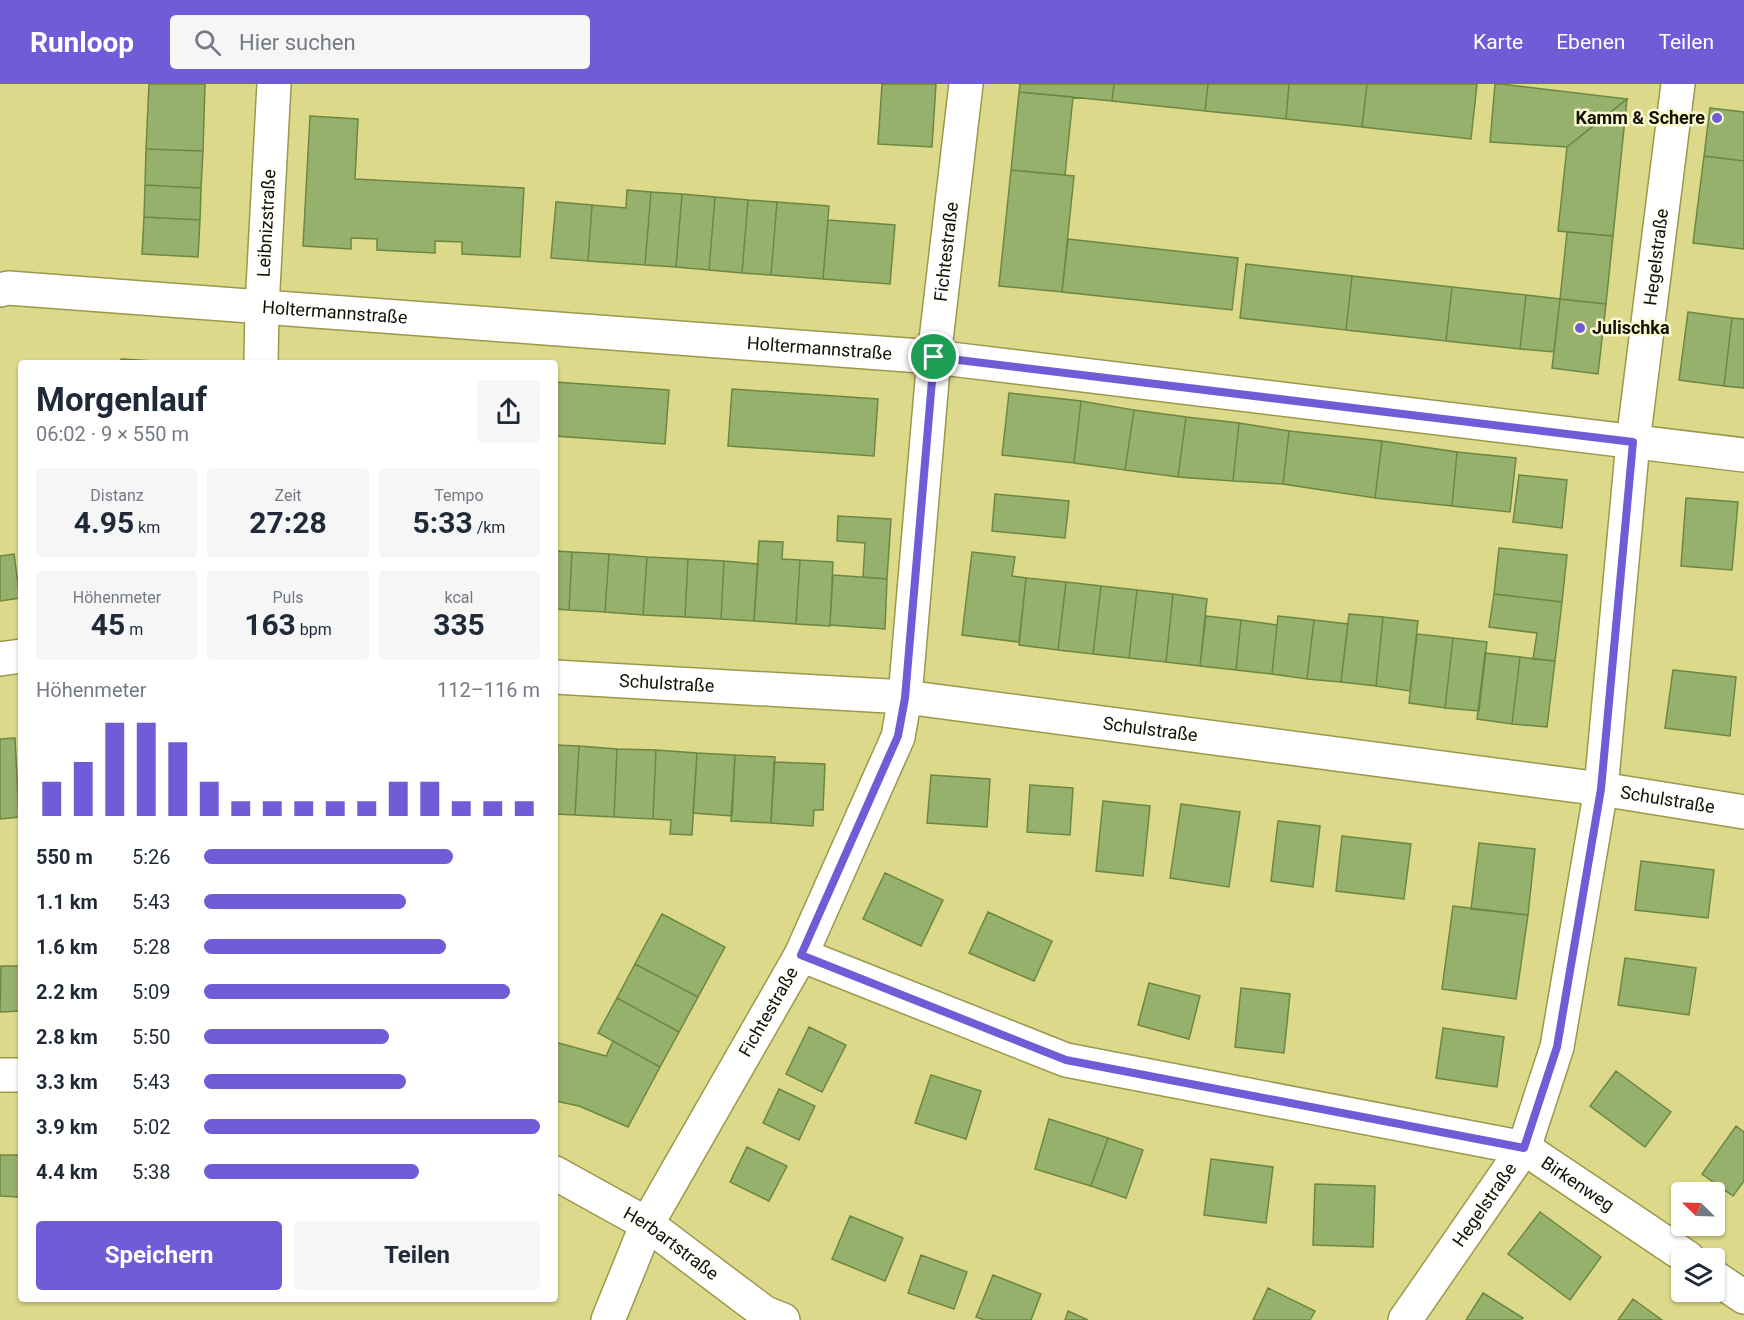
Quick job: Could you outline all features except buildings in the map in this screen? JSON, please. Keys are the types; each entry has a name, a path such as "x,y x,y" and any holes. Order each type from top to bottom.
{"street":[{"name":"Leibnizstraße","path":"261,360 274,84"},
{"name":"Fichtestraße","path":"608,1320 647,1224 801,955 898,736 905,698 934,357 966,84"},
{"name":"Hegelstraße","path":"1405,1320 1524,1148 1557,1047 1601,789 1633,442 1678,84"},
{"name":"Holtermannstraße","path":"0,290 8,288 934,357 1744,454"},
{"path":"0,658 18,656"},
{"name":"Schulstraße","path":"558,677 905,698 1601,789 1744,812"},
{"name":"Birkenweg","path":"801,955 1066,1060 1524,1148 1673,1248"},
{"path":"0,1075 18,1075"},
{"name":"Herbartstraße","path":"558,1175 647,1224 765,1313 783,1320"},
{"path":"1725,1284 1744,1297"}],"place":[{"name":"Kamm & Schere","path":"1717,118"},
{"name":"Julischka","path":"1580,328"}],"route":[{"path":"934,357 1633,442 1601,789 1557,1047 1524,1148 1066,1060 801,955 898,736 905,698 934,357"}]}
